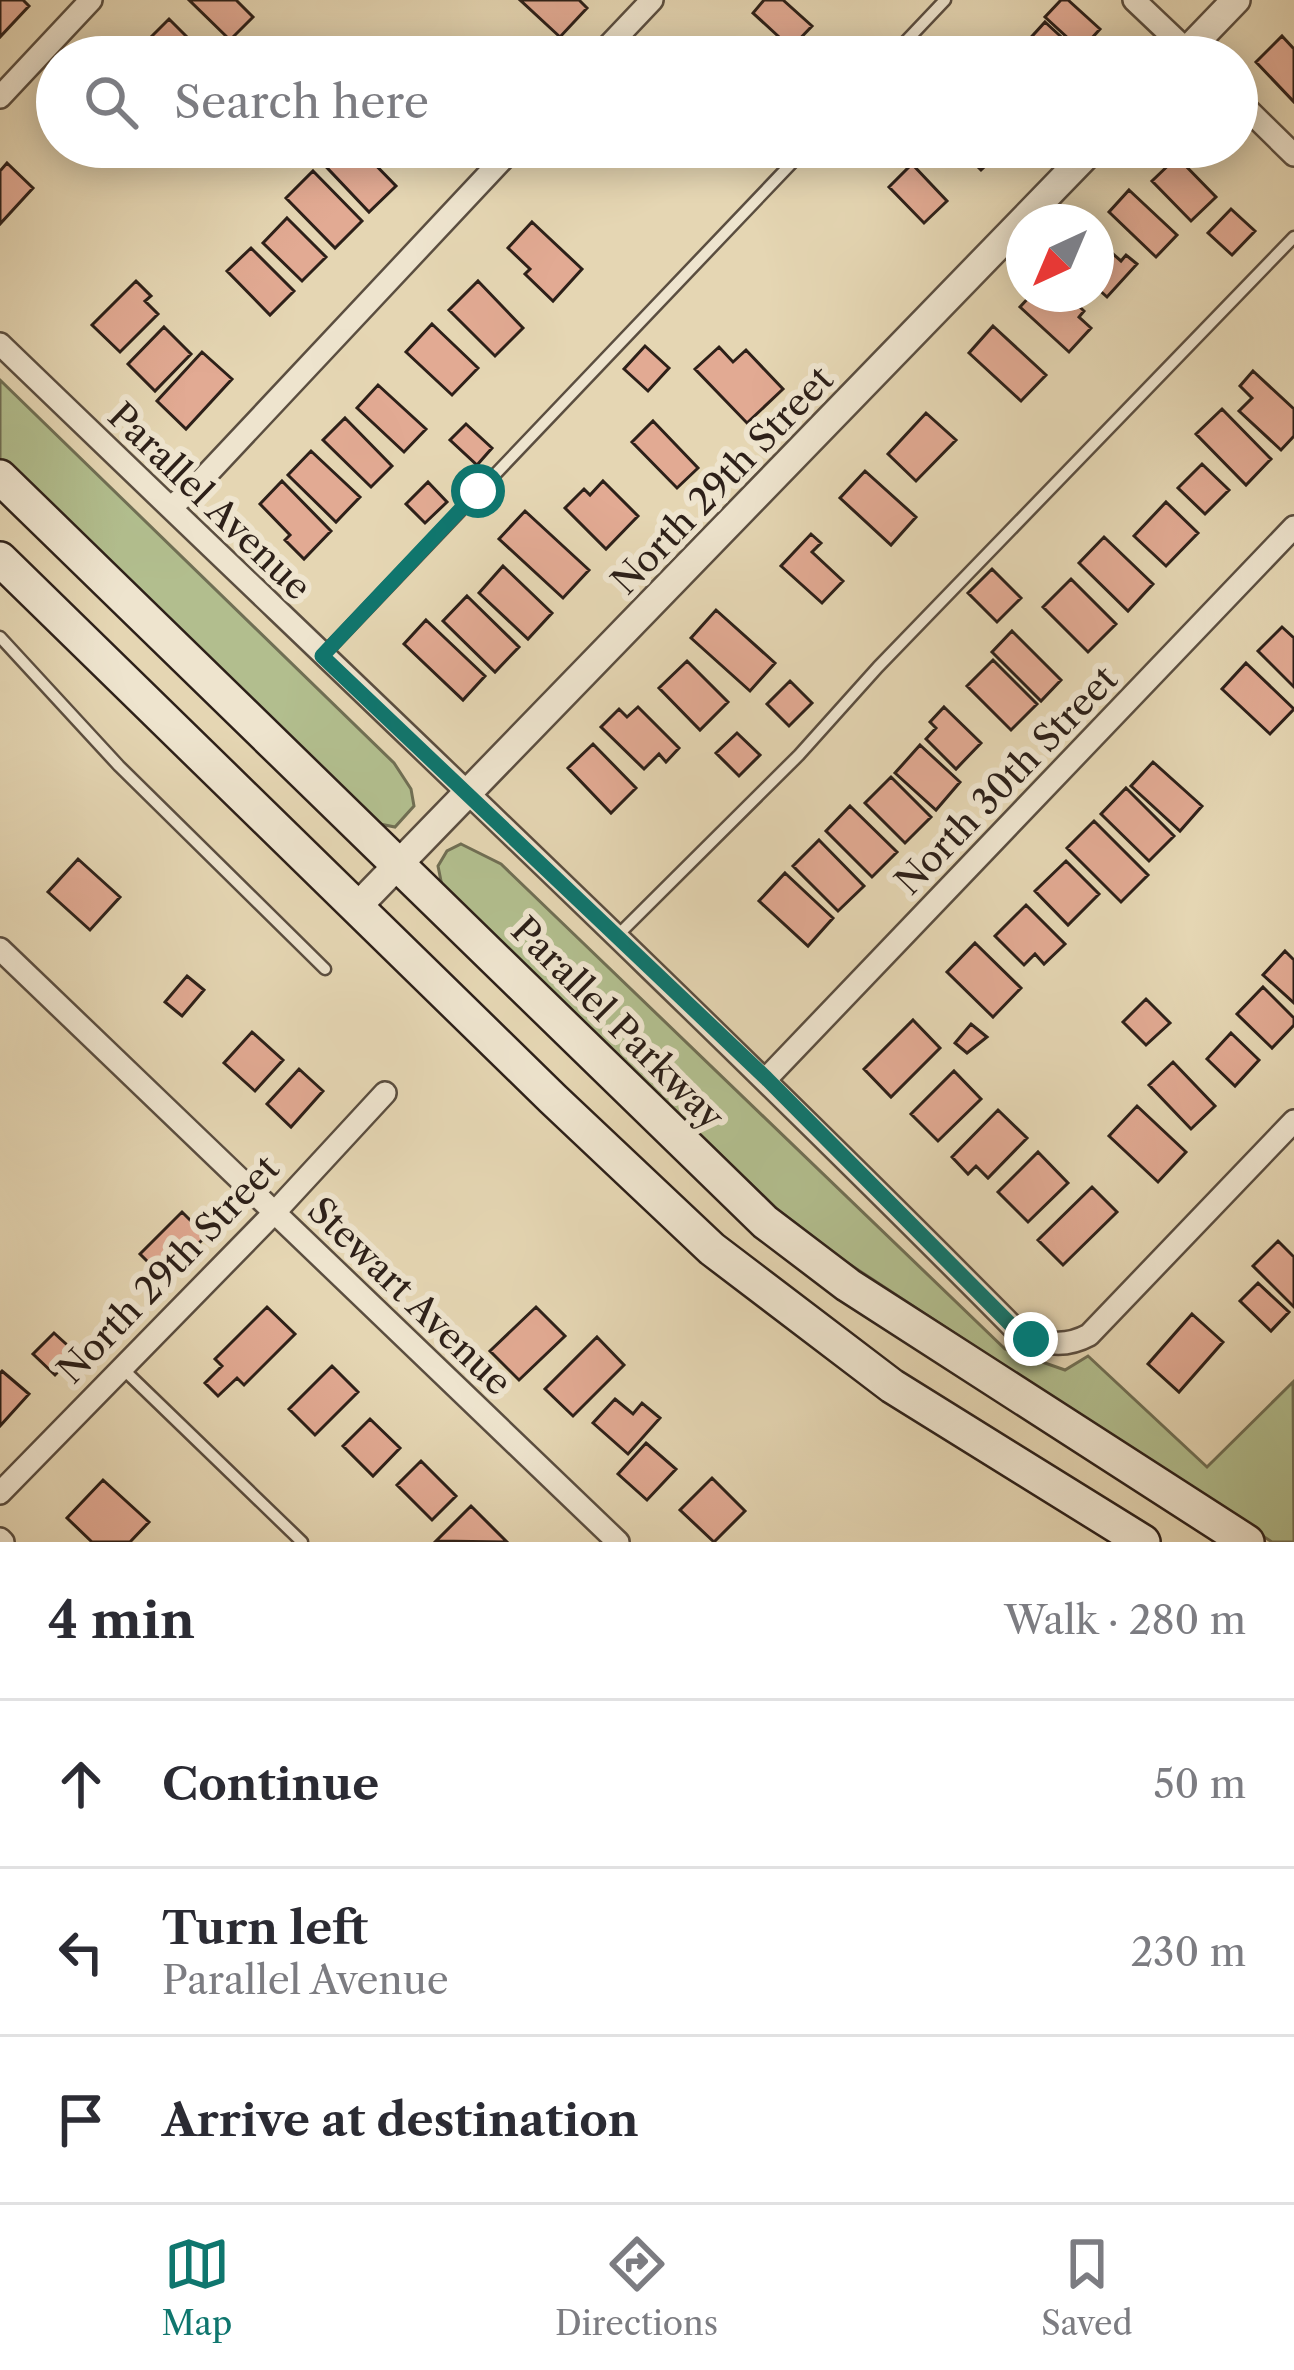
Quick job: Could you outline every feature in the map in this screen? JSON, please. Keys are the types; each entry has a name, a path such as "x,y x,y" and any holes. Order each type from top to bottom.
{"main road":[{"name":"Parallel Parkway","path":"0,477 765,1222 848,1286 1247,1542"},
{"path":"0,559 712,1249 892,1386 1143,1542"}],"street":[{"path":"57,36 91,0"},
{"path":"618,36 652,0"},
{"path":"1134,0 1169,36"},
{"path":"1205,36 1236,0"},
{"path":"0,97 36,59"},
{"path":"1258,120 1294,155"},
{"path":"171,507 494,168"},
{"name":"North 29th Street","path":"356,908 1074,168"},
{"name":"Parallel Avenue","path":"0,344 766,1078 1015,1329 1031,1339 1074,1343 1089,1335 1294,1121"},
{"name":"North 30th Street","path":"766,1078 1294,527"},
{"name":"Stewart Avenue","path":"0,949 618,1542"},
{"name":"North 29th Street","path":"0,1493 385,1093"}],"lane":[{"path":"911,36 945,0"},
{"path":"322,656 787,168"},
{"path":"616,936 799,755 1294,237"},
{"path":"0,637 28,662 119,766 325,969"},
{"path":"122,1368 302,1542"}],"green space":[{"path":"0,380 394,763 411,789 414,806 395,827 380,824 362,811 0,461"},
{"path":"461,844 501,864 1005,1349 1065,1370 1088,1356 1207,1467 1293,1382 1294,1542 1272,1542 843,1260 778,1210 442,886 438,866 447,851"}],"building":[{"path":"0,0 23,0 29,6 0,37"},
{"path":"189,0 236,0 253,17 234,36 226,36"},
{"path":"520,0 579,0 587,8 559,36"},
{"path":"764,0 783,0 812,26 802,36 778,36 753,13"},
{"path":"1061,0 1068,0 1100,29 1094,36 1066,36 1045,17"},
{"path":"169,19 186,36 152,36"},
{"path":"1045,22 1060,36 1032,36"},
{"path":"1282,36 1294,49 1294,102 1258,64"},
{"path":"7,163 33,188 0,224 0,171"},
{"path":"327,168 378,168 396,186 369,212"},
{"path":"908,168 916,168 947,201 924,223 889,187"},
{"path":"1166,168 1188,168 1216,197 1191,221 1152,181"},
{"path":"313,171 362,221 335,248 286,198"},
{"path":"1129,190 1177,235 1156,257 1114,217 1114,206"},
{"path":"1231,209 1255,231 1232,255 1208,233"},
{"path":"287,218 326,257 302,281 263,243"},
{"path":"532,222 582,269 553,301 525,274 530,269 508,248"},
{"path":"251,248 294,291 270,315 227,271"},
{"path":"1114,255 1121,261 1126,255 1137,264 1114,289"},
{"path":"136,281 151,296 145,301 158,314 120,352 92,325"},
{"path":"478,281 523,328 495,356 449,310"},
{"path":"1025,312 1083,312 1079,317 1091,328 1069,352"},
{"path":"432,324 478,368 452,395 406,352"},
{"path":"993,326 1046,375 1021,401 969,353"},
{"path":"164,327 191,354 155,391 128,364"},
{"path":"645,346 669,368 648,391 624,369"},
{"path":"719,347 733,362 746,350 783,389 747,423 695,369"},
{"path":"202,352 232,379 186,429 157,401"},
{"path":"1253,371 1294,409 1294,436 1281,450 1239,411 1252,398 1240,386"},
{"path":"378,385 426,429 404,452 357,408"},
{"path":"1222,409 1271,459 1246,485 1196,434"},
{"path":"926,413 956,440 916,481 888,454"},
{"path":"345,418 392,466 371,487 323,440"},
{"path":"653,421 698,468 677,488 632,442"},
{"path":"466,424 492,448 477,465 450,440"},
{"path":"311,451 360,497 336,522 288,475"},
{"path":"1202,464 1229,490 1205,514 1178,488"},
{"path":"865,471 916,517 891,545 840,498"},
{"path":"282,481 331,531 304,559 285,540 290,535 260,504"},
{"path":"603,481 638,516 606,549 565,508 584,489 590,495"},
{"path":"428,482 447,502 425,523 406,504"},
{"path":"1166,502 1198,533 1166,566 1134,536"},
{"path":"525,511 589,570 563,598 499,539"},
{"path":"811,534 821,543 812,552 843,581 822,603 781,566"},
{"path":"1104,537 1153,584 1128,611 1079,563"},
{"path":"503,566 552,613 528,639 479,593"},
{"path":"992,569 1021,598 997,622 968,593"},
{"path":"1071,579 1116,624 1088,652 1043,607"},
{"path":"467,596 519,647 495,672 443,621"},
{"path":"716,610 775,663 750,691 691,638"},
{"path":"426,620 485,676 463,700 404,644"},
{"path":"1282,627 1294,638 1294,687 1258,651"},
{"path":"1012,631 1061,680 1041,701 992,652"},
{"path":"993,660 1037,704 1011,730 967,686"},
{"path":"687,661 728,702 700,730 659,688"},
{"path":"1246,663 1294,709 1270,734 1222,689"},
{"path":"790,681 812,703 789,726 767,704"},
{"path":"638,707 679,748 666,762 659,754 644,769 601,727 619,709 627,717"},
{"path":"944,707 981,743 956,769 926,739 936,728 930,722"},
{"path":"737,733 760,755 739,776 716,753"},
{"path":"593,744 636,788 611,813 568,768"},
{"path":"920,745 960,782 936,810 895,773"},
{"path":"1153,762 1202,806 1180,831 1131,786"},
{"path":"891,777 931,817 905,843 865,803"},
{"path":"1126,788 1174,836 1149,861 1101,814"},
{"path":"850,806 897,852 872,877 826,831"},
{"path":"1094,821 1148,875 1121,902 1067,848"},
{"path":"819,840 864,886 838,911 793,866"},
{"path":"78,859 120,897 90,930 48,892"},
{"path":"1066,861 1099,894 1068,925 1035,891"},
{"path":"785,873 833,918 808,946 759,901"},
{"path":"1026,905 1065,944 1044,964 1035,954 1024,965 995,936"},
{"path":"975,943 1021,988 993,1017 947,972"},
{"path":"1285,951 1294,960 1294,1003 1263,975"},
{"path":"187,976 204,990 182,1016 165,1002"},
{"path":"1263,987 1294,1018 1294,1025 1272,1048 1237,1014"},
{"path":"1146,999 1170,1023 1146,1045 1123,1022"},
{"path":"913,1020 940,1048 891,1097 864,1069"},
{"path":"971,1024 987,1037 967,1053 955,1043"},
{"path":"252,1032 283,1060 255,1091 224,1063"},
{"path":"1231,1033 1259,1060 1235,1086 1207,1059"},
{"path":"1173,1062 1215,1106 1191,1129 1149,1085"},
{"path":"299,1069 323,1091 291,1127 267,1104"},
{"path":"954,1071 981,1099 938,1141 911,1114"},
{"path":"1137,1106 1186,1152 1158,1182 1109,1136"},
{"path":"998,1110 1027,1138 988,1178 976,1166 968,1174 952,1157"},
{"path":"1038,1152 1068,1183 1028,1222 998,1192"},
{"path":"1092,1187 1117,1212 1063,1265 1038,1240"},
{"path":"182,1212 206,1236 164,1278 140,1254"},
{"path":"1278,1241 1294,1257 1294,1307 1253,1266"},
{"path":"1258,1283 1289,1312 1271,1331 1240,1301"},
{"path":"267,1307 295,1334 244,1385 237,1378 218,1396 205,1383 222,1366 215,1359"},
{"path":"536,1307 565,1336 519,1380 490,1351"},
{"path":"1192,1314 1223,1342 1179,1392 1148,1364"},
{"path":"54,1333 76,1353 55,1375 33,1354"},
{"path":"597,1337 624,1365 573,1416 545,1389"},
{"path":"332,1366 358,1392 315,1435 289,1409"},
{"path":"0,1373 29,1394 0,1426"},
{"path":"615,1399 633,1414 642,1403 660,1418 628,1454 593,1423"},
{"path":"370,1419 400,1448 373,1476 343,1446"},
{"path":"646,1443 676,1469 647,1500 618,1474"},
{"path":"421,1461 456,1496 432,1520 397,1485"},
{"path":"712,1478 745,1511 714,1542 680,1510"},
{"path":"103,1480 149,1522 130,1542 92,1542 67,1518"},
{"path":"471,1506 507,1542 436,1541"}],"route":[{"path":"478,491 322,656 766,1078 1015,1329 1031,1339"}]}
